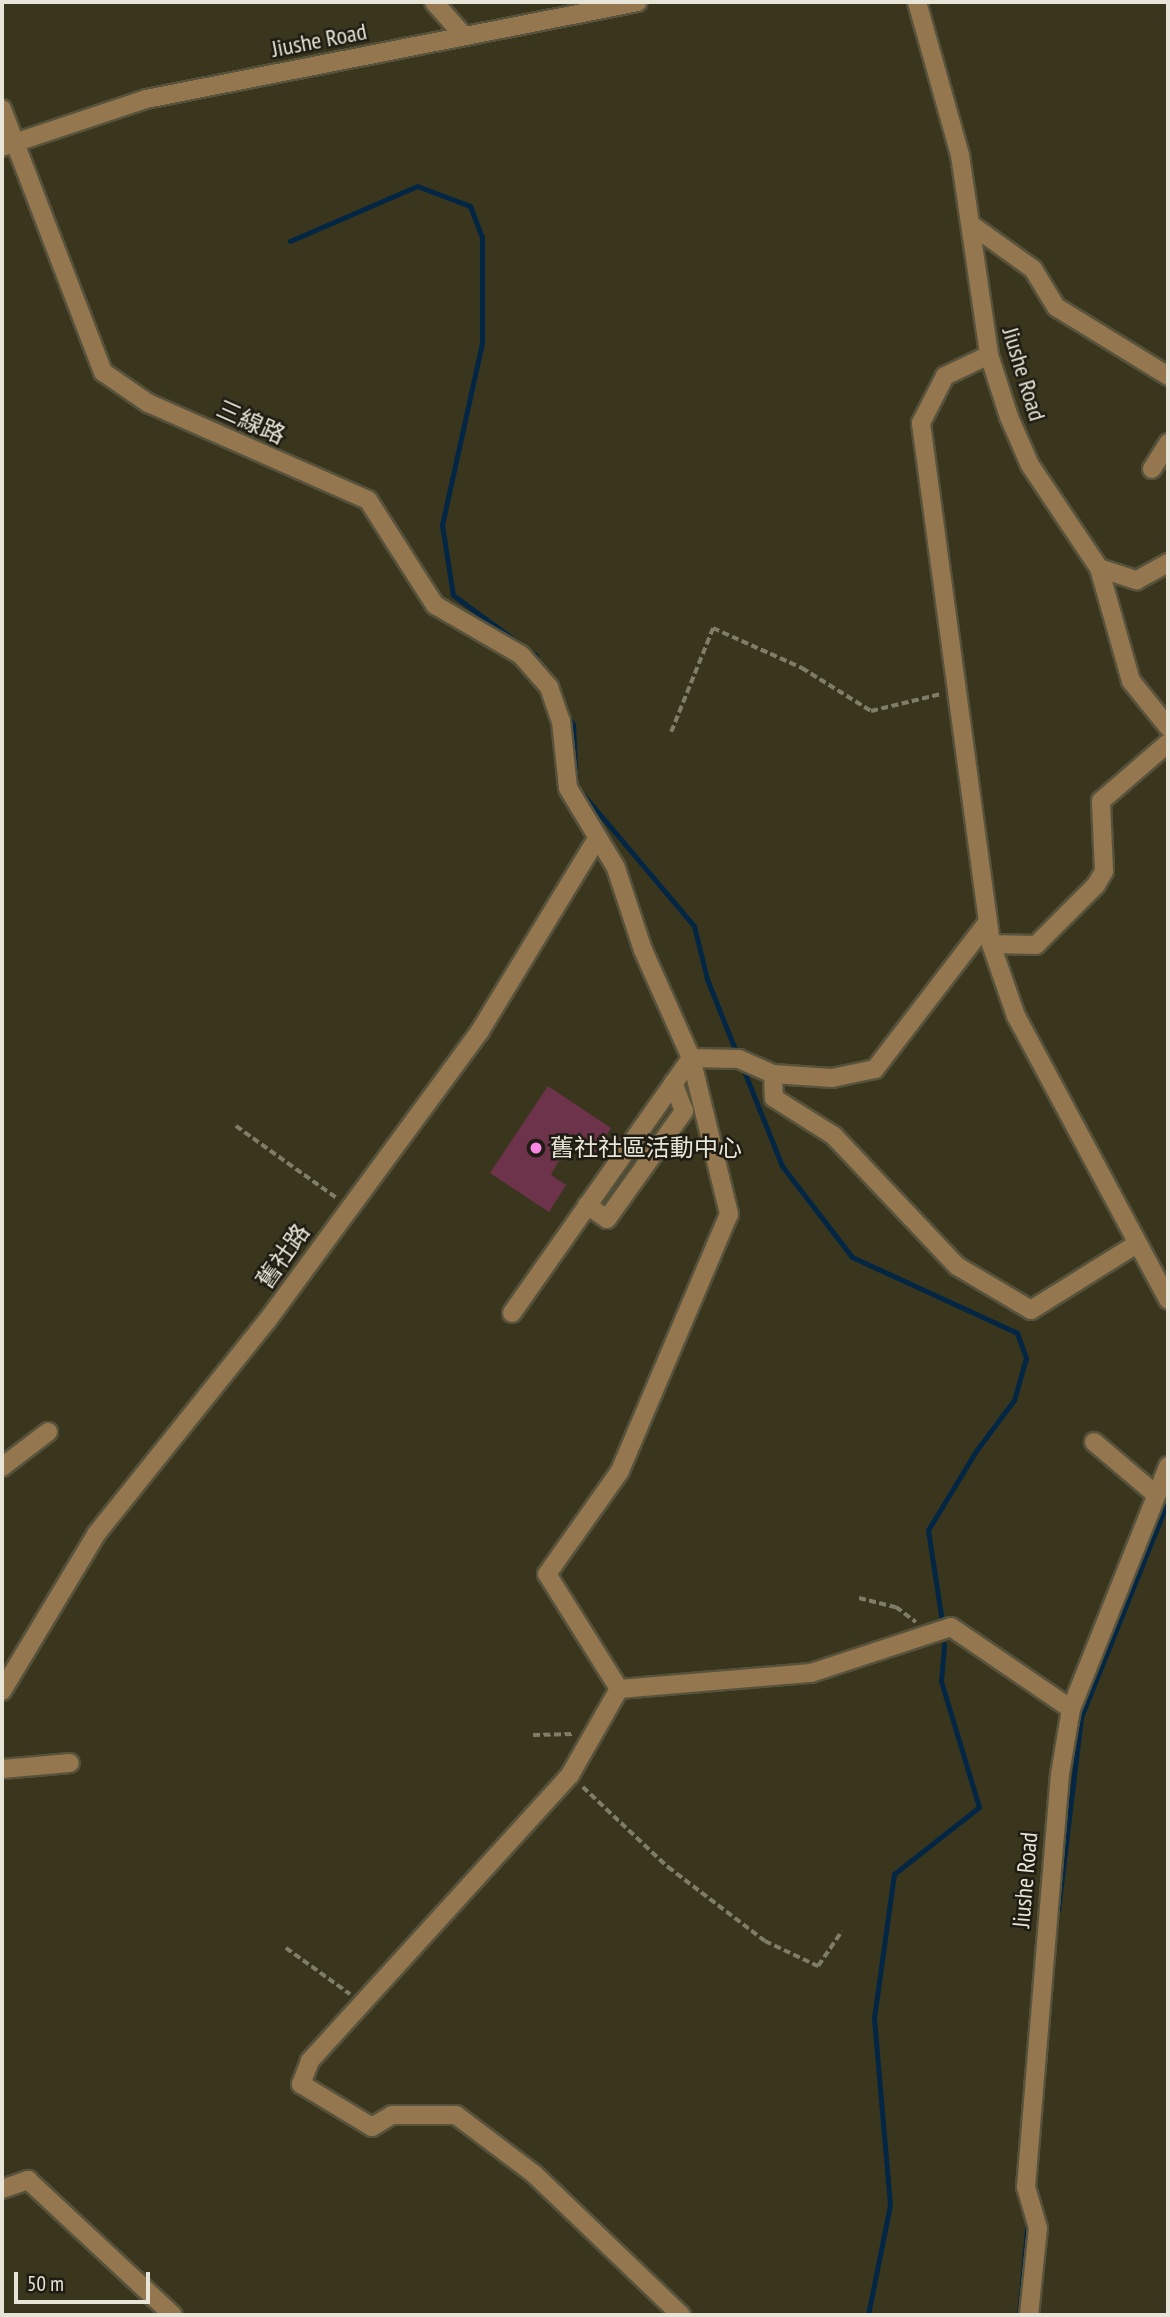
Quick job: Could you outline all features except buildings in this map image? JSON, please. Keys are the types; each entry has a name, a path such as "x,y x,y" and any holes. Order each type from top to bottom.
{"street":[{"path":"434,2 464,36"},
{"name":"Jiushe Road","path":"7,143 146,99 638,2"},
{"name":"Jiushe Road","path":"917,2 941,77 973,226 989,355 1031,466 1098,568 1131,681 1168,727"},
{"name":"三線路","path":"2,109 7,143 103,372 148,403 368,500 435,605 521,655 549,687 561,721 568,788 595,842"},
{"path":"973,226 1033,269 1056,307 1168,376"},
{"path":"989,355 945,376 921,423 991,944 1016,1016 1135,1245 1168,1300"},
{"path":"1153,469 1168,443"},
{"path":"1098,568 1137,580 1168,563"},
{"path":"991,944 1036,945 1096,885 1104,871 1101,802 1168,743"},
{"path":"595,842 615,868 643,950 691,1058 729,1214 620,1472 547,1574 620,1689"},
{"name":"舊社路","path":"2,1691 97,1533 267,1321 348,1206 480,1031 595,842"},
{"path":"691,1058 739,1059 773,1074 832,1078 874,1069 988,922"},
{"path":"512,1313 691,1058"},
{"path":"773,1074 774,1098 834,1136 957,1266 1031,1310 1135,1245"},
{"path":"587,1205 607,1219 684,1111 674,1083"},
{"path":"2,1467 48,1432"},
{"path":"1094,1442 1155,1494"},
{"name":"Jiushe Road","path":"1030,2315 1038,2228 1027,2174 1051,1867 1071,1709 1168,1466"},
{"path":"620,1689 811,1673 934,1635 951,1627 1071,1709"},
{"path":"620,1689 597,1736 570,1776 310,2061 301,2084 372,2127 392,2115 456,2115 534,2174 681,2315"},
{"path":"2,1769 69,1763"},
{"path":"2,2189 28,2180 173,2315"}],"path":[{"path":"671,732 713,628 802,668 871,711 957,690"},
{"path":"236,1126 348,1206"},
{"path":"859,1598 896,1607 934,1635"},
{"path":"533,1735 597,1736"},
{"path":"570,1776 668,1867 765,1941 818,1966 842,1931"},
{"path":"286,1948 363,2004"}],"waterway":[{"path":"290,241 417,186 470,206 482,237 482,343 442,525 453,595 535,655 542,667"},
{"path":"566,713 573,725 576,786 694,926 707,979 738,1057"},
{"path":"742,1066 782,1166 852,1257 1017,1333 1026,1358 1014,1400 976,1451 928,1530 942,1621"},
{"path":"1058,1910 1081,1717 1168,1501"},
{"path":"868,2315 890,2205 874,2018 894,1874 979,1807 941,1681 944,1644"},
{"path":"1019,2315 1028,2219"}],"place":[{"name":"舊社社區活動中心","path":"536,1148"}]}
